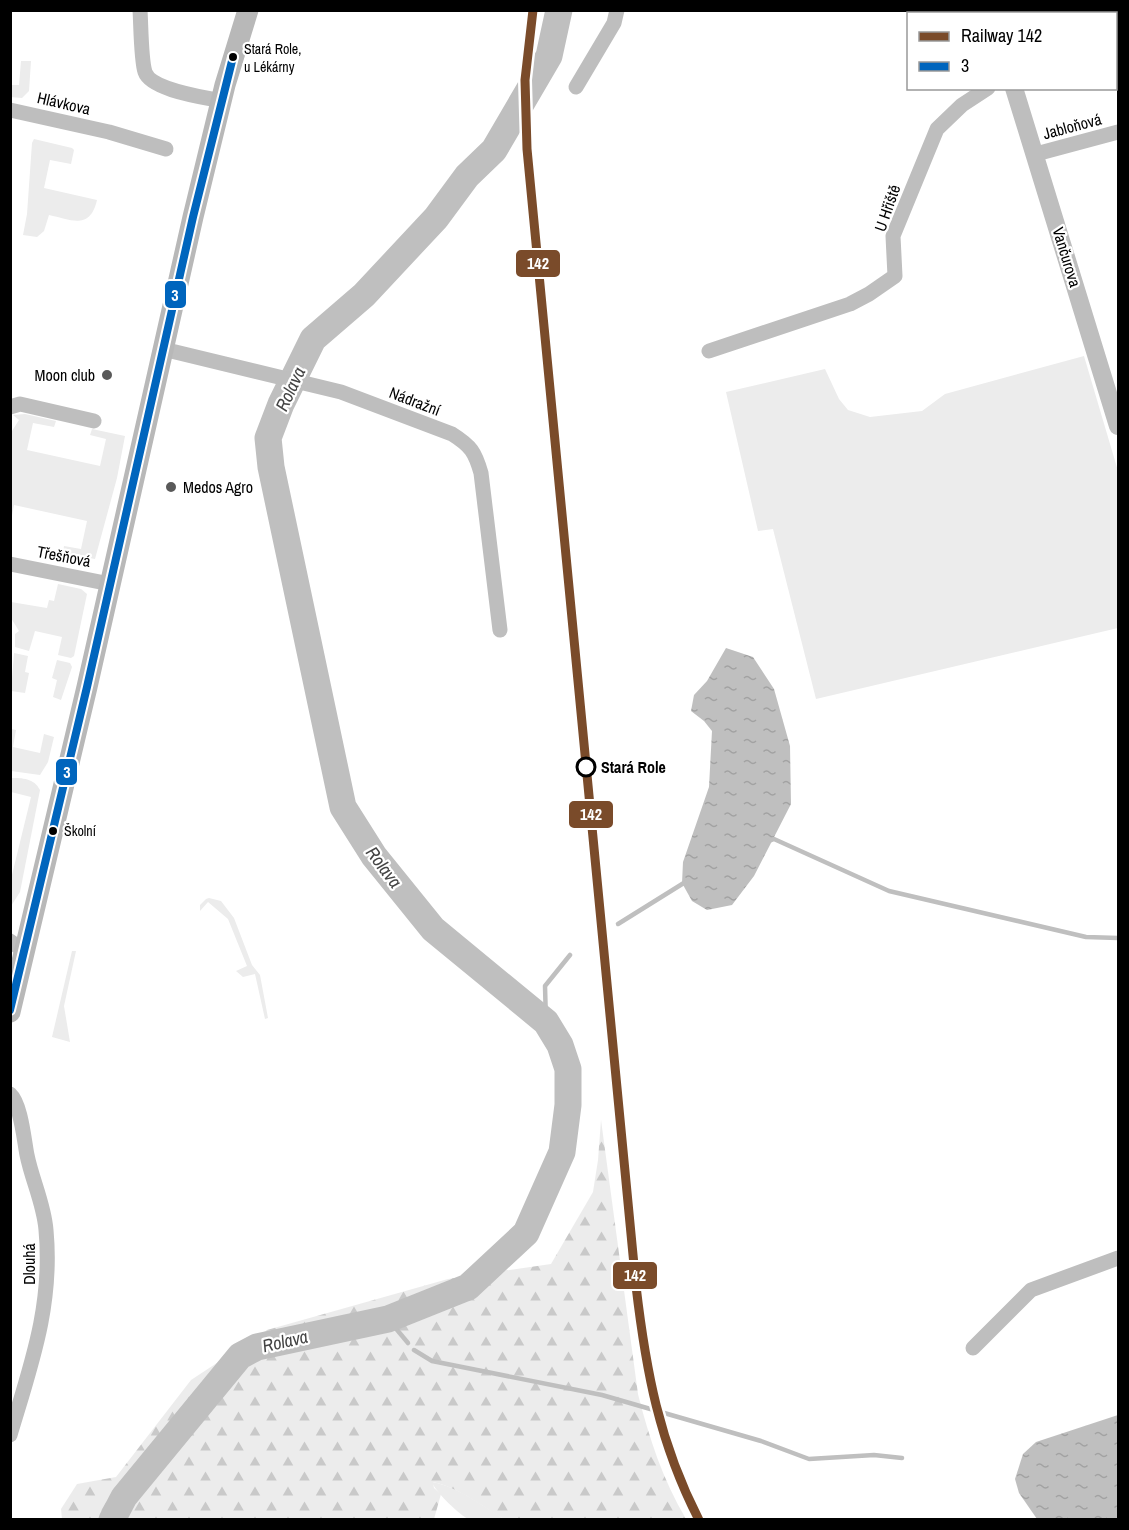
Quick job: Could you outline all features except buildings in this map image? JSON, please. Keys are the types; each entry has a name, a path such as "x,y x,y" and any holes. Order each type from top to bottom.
{"main road":[{"path":"10,1012 17,946 110,584 222,101 248,10"}],"street":[{"path":"140,10 144,71 150,81 160,86 222,101"},
{"path":"576,87 614,23 617,10"},
{"name":"U Hřiště","path":"709,351 850,304 895,276 893,236 937,129 962,105 985,90"},
{"name":"Vančurova","path":"1015,90 1119,426"},
{"name":"Hlávkova","path":"10,110 109,132 166,149"},
{"name":"Jabloňová","path":"1036,154 1119,132"},
{"name":"Nádražní","path":"163,349 341,392 453,434 466,443 476,455 481,473 500,630"},
{"path":"10,407 20,404 94,421"},
{"name":"Třešňová","path":"10,564 110,584"},
{"name":"Dlouhá","path":"10,1094 17,1105 46,1229 48,1287 40,1333 10,1435"},
{"path":"973,1348 1031,1290 1119,1258"}],"green space":[{"path":"21,61 31,61 29,91 22,98 10,97 11,85 19,85"},
{"path":"34,139 74,150 71,164 50,160 44,188 97,200 90,216 79,221 49,215 44,231 37,237 23,235"},
{"path":"1084,356 1118,471 1118,628 816,699 773,529 758,531 726,392 825,369 839,399 848,410 870,417 922,411 945,394"},
{"path":"25,414 56,421 54,427 33,423 27,450 100,466 106,439 90,435 92,429 125,436 117,478 95,559 63,553 64,546 81,549 87,521 14,505 11,521 11,431 19,420 13,415"},
{"path":"58,584 81,589 87,594 74,656 71,658 58,655 62,637 35,631 29,651 15,647 15,634 19,631 11,618 11,602 47,608 49,600 54,601"},
{"path":"14,653 28,656 25,672 29,673 25,693 11,691"},
{"path":"57,660 70,663 72,667 61,700 53,697 57,680 52,678"},
{"path":"11,729 16,730 13,747 40,753 44,734 54,737 48,762 40,775 11,771"},
{"path":"11,778 31,781 40,790 20,892 11,906 11,879 31,797 11,792"},
{"path":"209,898 221,901 234,918 252,965 260,975 268,1018 265,1019 255,974 243,977 236,971 247,966 228,919 208,902 200,911 200,905"},
{"path":"72,951 76,951 64,1006 70,1042 52,1037"},
{"path":"601,1120 638,1394 658,1458 670,1489 686,1519 504,1519 461,1493 433,1482 434,1488 441,1494 434,1519 62,1519 61,1509 77,1484 116,1477 191,1380 267,1330 448,1279 551,1264 593,1192"},
{"path":"432,1482 461,1492 504,1519 469,1519 437,1491"}],"water":[{"path":"726,648 753,657 774,689 790,746 791,804 754,876 732,905 707,910 692,901 682,883 683,862 709,787 712,731 691,711 694,695 707,681"},
{"path":"1118,1415 1118,1519 1037,1519 1019,1493 1015,1479 1023,1454 1036,1442"}],"waterway":[{"name":"Rolava","path":"112,1520 124,1497 240,1356 257,1347 388,1319 468,1287 526,1233 562,1152 568,1105 568,1069 560,1045 546,1022 433,929 374,856 343,807 271,467 268,438 281,404 313,339 364,295 436,218 467,176 494,150 549,56 559,10"},
{"path":"769,841 774,839 889,891 1086,937 1118,938"},
{"path":"618,924 687,881"},
{"path":"546,1022 545,986 570,955"},
{"path":"388,1319 408,1343"},
{"path":"414,1350 432,1361 602,1395 761,1441 809,1459 874,1455 902,1458"}],"rail line":[{"name":"142","path":"533,10 525,80 527,149 636,1286 644,1347 656,1406 674,1462 699,1520"}],"transit line":[{"name":"3","path":"10,1010 87,687 193,217 233,57"}],"place":[{"name":"Stará Role, u Lékárny","path":"233,57"},
{"name":"Moon club","path":"107,375"},
{"name":"Medos Agro","path":"171,487"},
{"name":"Stará Role","path":"586,767"},
{"name":"Školní","path":"53,831"}]}
